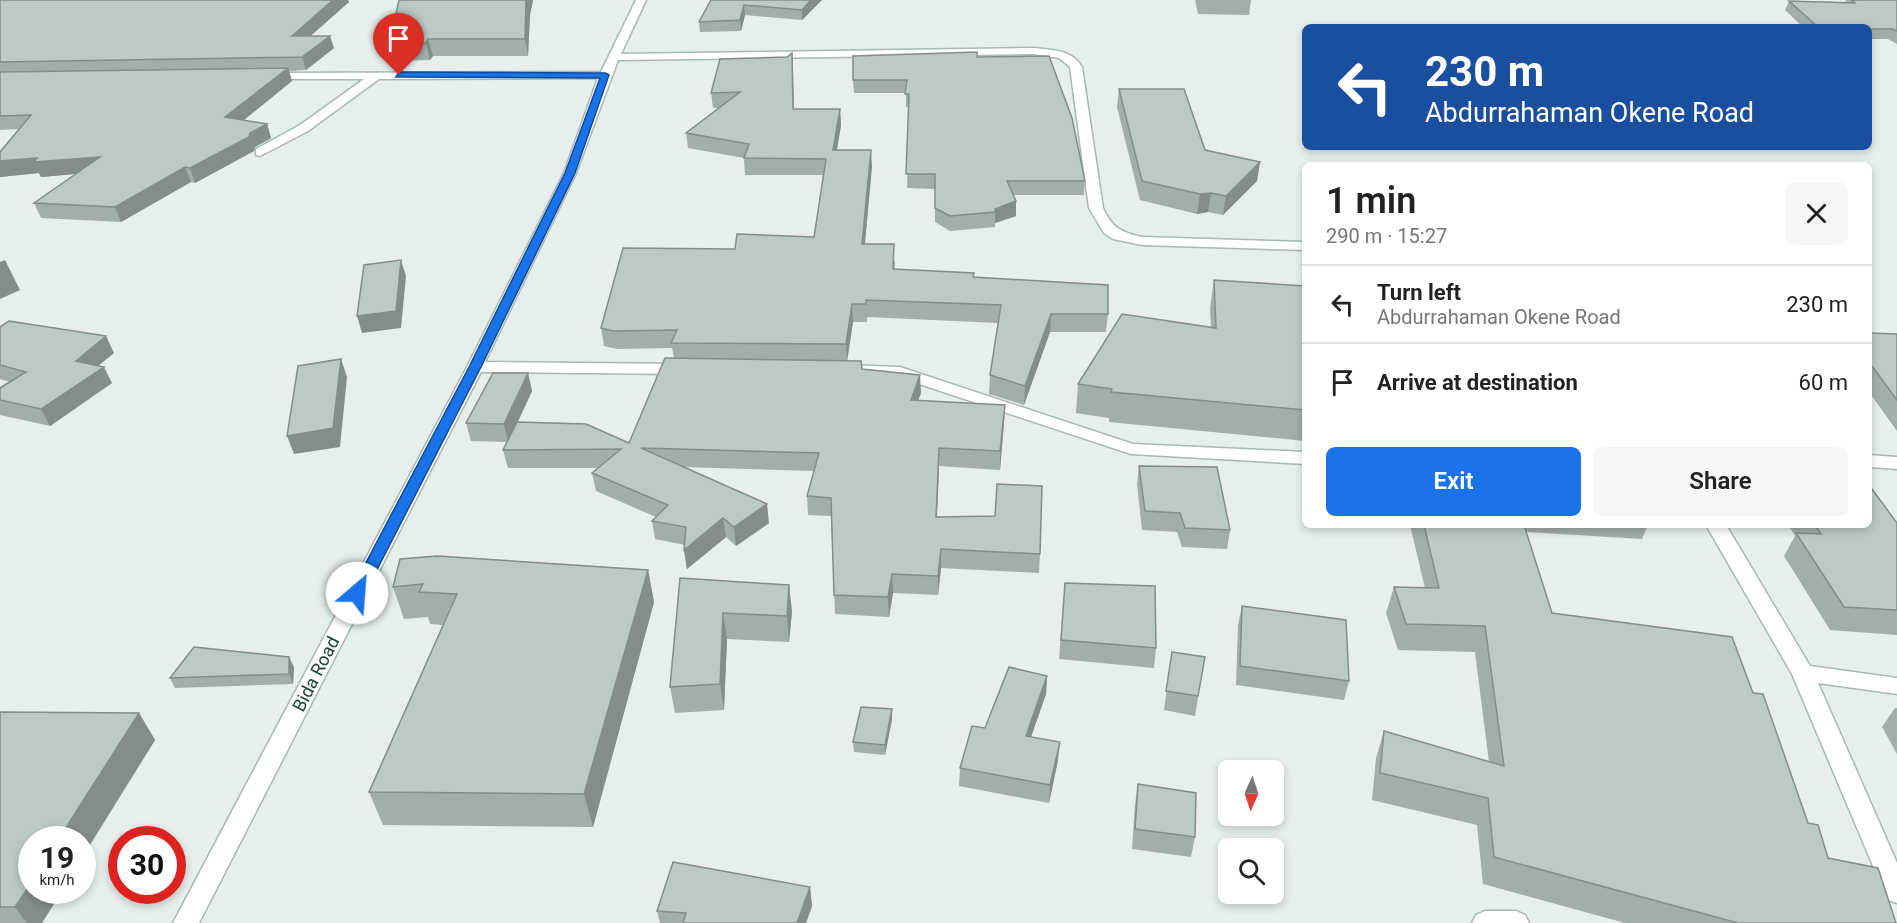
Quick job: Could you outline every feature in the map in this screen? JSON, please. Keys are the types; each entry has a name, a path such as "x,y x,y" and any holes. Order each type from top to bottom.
{"street":[{"name":"Bida Road","path":"186,923 475,367 570,173 605,75 641,0"},
{"path":"613,57 932,50 1033,51 1062,55 1072,60 1076,67 1096,208 1104,228 1118,236 1142,241 1302,246"},
{"path":"260,152 304,128 376,75"},
{"path":"260,76 605,75"},
{"path":"475,367 702,369"},
{"path":"834,370 894,370 1131,449 1302,458"},
{"path":"1872,462 1897,464"},
{"path":"1718,528 1803,673 1897,892"},
{"path":"1803,673 1897,686"},
{"path":"1485,923 1516,923"}],"building":[{"path":"0,0 333,0 292,36 330,36 302,57 0,62"},
{"path":"399,0 526,0 525,39 428,39 426,43 390,43"},
{"path":"711,0 811,0 802,10 744,5 740,20 699,22"},
{"path":"1852,0 1897,0 1897,31 1872,29 1872,24 1815,24 1789,1 1855,3"},
{"path":"977,52 977,57 1049,56 1072,118 1085,181 1007,181 1016,201 995,209 995,212 950,216 935,208 935,174 906,174 909,94 905,94 907,80 853,80 853,56"},
{"path":"792,53 793,109 840,109 833,150 871,150 862,244 894,244 893,269 974,273 973,277 1108,285 1108,314 1051,314 1025,386 990,375 1001,305 866,300 866,304 852,304 846,344 671,343 677,330 613,331 601,328 623,248 735,249 737,234 814,237 826,159 744,158 749,144 686,133 740,92 711,93 720,59 787,57"},
{"path":"288,68 225,117 267,124 250,133 249,137 190,168 185,167 115,207 34,203 100,157 34,162 37,158 0,161 0,152 31,115 0,116 0,72"},
{"path":"1119,89 1184,89 1205,150 1260,162 1226,196 1211,193 1200,194 1142,181"},
{"path":"401,260 396,311 357,316 364,265"},
{"path":"1214,280 1302,286 1302,410 1111,392 1112,389 1078,384 1122,314 1216,328"},
{"path":"9,321 106,336 76,361 104,367 41,409 0,400 0,388 26,372 0,365 0,327"},
{"path":"1872,333 1897,334 1897,400 1872,366"},
{"path":"665,358 861,361 862,369 920,375 911,400 1005,405 1000,451 939,448 936,517 995,516 997,484 1042,486 1040,554 941,549 938,576 892,574 888,597 834,595 831,498 807,496 819,453 641,448 767,504 734,527 723,518 684,550 686,527 652,521 668,505 592,473 621,449 503,450 517,422 586,424 629,443"},
{"path":"341,359 333,428 287,436 298,366"},
{"path":"493,373 528,373 504,424 466,423"},
{"path":"1139,466 1217,467 1230,530 1185,528 1180,513 1145,511"},
{"path":"1872,489 1897,523 1897,610 1844,607 1796,533 1821,534 1817,528 1872,528"},
{"path":"1425,528 1525,528 1552,613 1732,637 1753,693 1763,694 1808,823 1818,825 1828,858 1878,868 1896,923 1738,923 1494,857 1488,798 1380,773 1384,731 1504,766 1485,626 1406,624 1394,587 1439,588"},
{"path":"437,556 648,570 584,794 369,792 457,594 419,592 423,584 393,587 400,559"},
{"path":"680,578 789,585 787,616 723,613 720,684 670,687"},
{"path":"1065,583 1155,586 1156,648 1061,640"},
{"path":"1242,606 1346,620 1349,681 1240,666"},
{"path":"194,647 289,657 289,674 170,678"},
{"path":"1172,652 1205,657 1198,696 1166,691"},
{"path":"1009,667 1047,676 1026,736 1060,742 1050,785 960,768 972,726 985,728"},
{"path":"861,707 892,709 885,745 853,742"},
{"path":"0,712 139,713 67,826 18,826 18,903 15,907 0,907"},
{"path":"1138,784 1196,793 1195,837 1135,829"},
{"path":"673,862 810,887 797,923 683,923 686,913 657,911"}],"route":[{"path":"357,593 475,367 570,173 605,75 399,75"}]}
